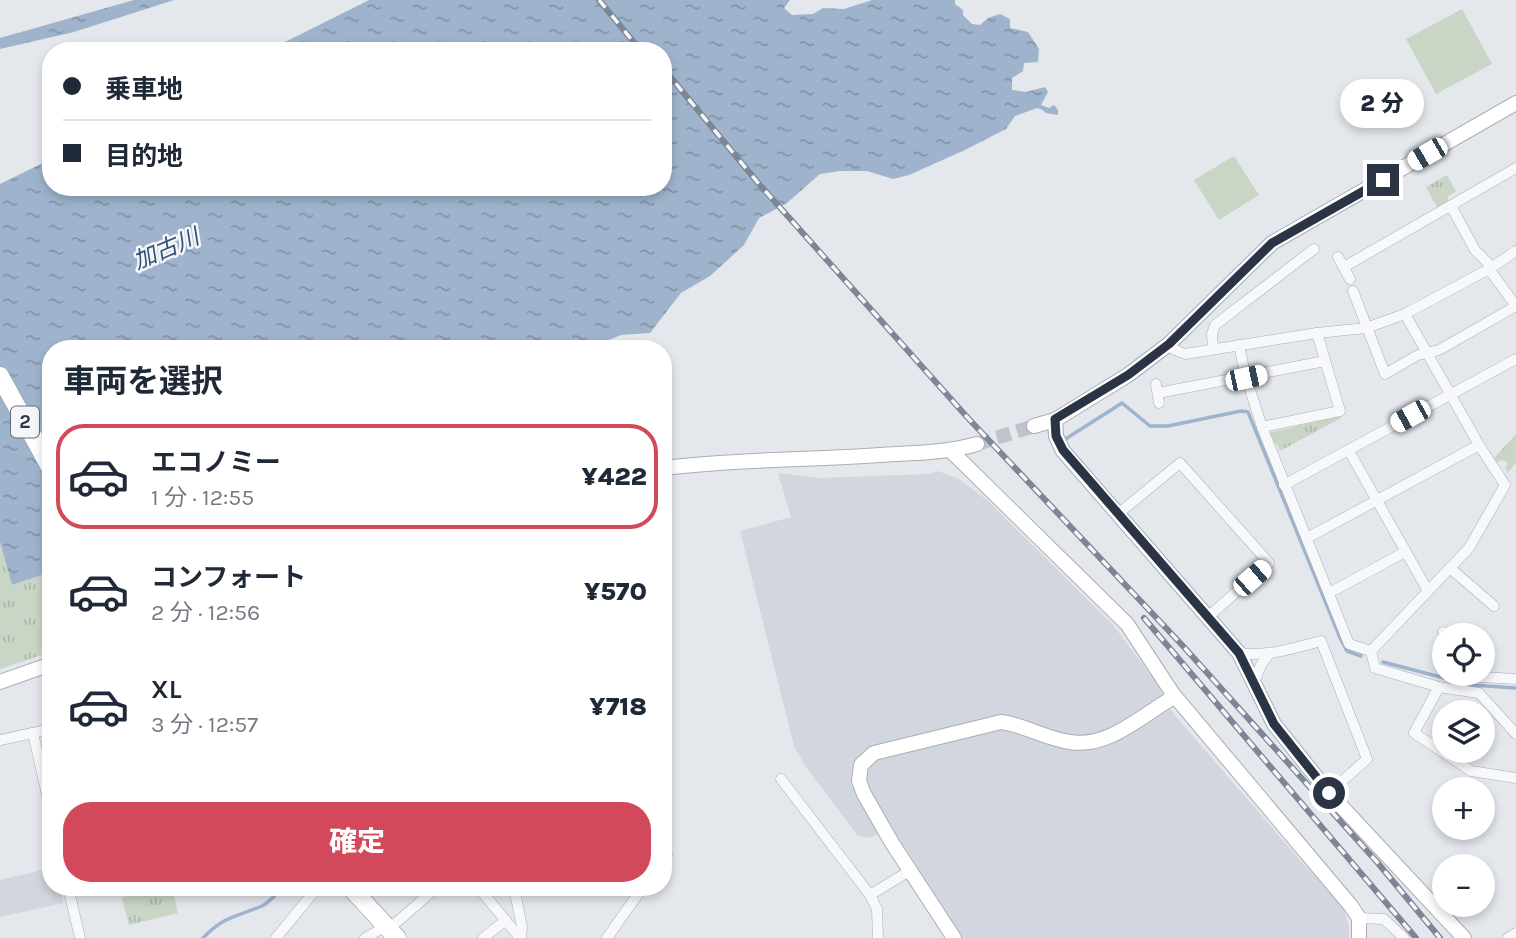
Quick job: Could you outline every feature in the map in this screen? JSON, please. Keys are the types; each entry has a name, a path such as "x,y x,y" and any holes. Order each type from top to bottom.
{"highway":[{"name":"2","path":"0,376 42,453"},
{"path":"358,896 393,934"}],"street":[{"path":"1034,426 1055,419 1128,375 1169,344 1272,243 1516,103"},
{"path":"1344,267 1516,168"},
{"path":"1353,291 1385,374 1427,352 1439,350 1516,306 1513,296 1475,250 1451,206"},
{"path":"1213,349 1212,334 1215,325 1314,248"},
{"path":"1169,344 1173,349 1185,354 1366,328 1405,314 1516,251"},
{"path":"1338,257 1350,279"},
{"path":"1371,651 1469,548 1505,485 1405,314"},
{"path":"1262,427 1340,411 1317,333"},
{"path":"1239,345 1246,378 1262,427 1349,644 1371,651"},
{"path":"1284,485 1516,359"},
{"path":"1158,393 1325,361"},
{"path":"1055,419 1056,436 1063,450 1239,653 1274,724 1329,793 1464,938"},
{"path":"672,467 711,462 951,451 976,444"},
{"path":"1307,538 1479,444"},
{"path":"951,451 1127,624 1173,694 1359,918 1359,938"},
{"path":"1349,451 1428,591"},
{"path":"1118,514 1180,463 1269,563 1208,617"},
{"path":"1329,593 1405,552"},
{"path":"1450,568 1494,607"},
{"path":"1239,653 1269,654 1321,641 1367,759 1329,793"},
{"path":"1371,651 1375,668 1439,687 1479,693 1516,734"},
{"path":"1254,682 1269,654"},
{"path":"0,682 42,667"},
{"path":"1495,677 1516,680"},
{"path":"1479,686 1479,693"},
{"path":"1439,687 1414,733 1471,771 1516,778"},
{"path":"954,938 864,794 859,781 860,765 874,753 1001,722 1018,724 1070,742 1094,742 1117,733 1169,700 1173,694"},
{"path":"0,740 42,731"},
{"path":"33,733 42,773"},
{"path":"782,779 841,853 870,895 877,909 878,938"},
{"path":"870,895 911,870"},
{"path":"70,896 80,938"},
{"path":"276,938 310,896"},
{"path":"365,938 381,929 393,934 429,896"},
{"path":"486,896 521,938"},
{"path":"516,896 522,927 521,938"},
{"path":"607,938 637,896"},
{"path":"1359,918 1384,919 1404,938"},
{"path":"483,938 506,920"},
{"path":"1508,938 1516,933"}],"shaded area":[{"path":"938,471 959,479 987,500 1113,625 1156,682 1172,712 1343,906 1349,938 962,938 893,829 868,838 858,836 806,767 794,746 740,531 791,517 778,473 819,478 929,474"},
{"path":"42,870 42,896 62,896 63,903 0,917 0,880"}],"green space":[{"path":"1462,9 1492,64 1436,94 1406,39"},
{"path":"1234,156 1259,195 1219,220 1194,180"},
{"path":"1447,175 1456,191 1447,197 1449,201 1437,207 1426,187"},
{"path":"1340,416 1341,418 1280,451 1268,433"},
{"path":"1516,434 1516,462 1508,473 1505,467 1508,465 1504,460 1496,462 1494,458"},
{"path":"0,542 12,585 42,575 42,655 0,669"},
{"path":"174,896 178,913 129,925 122,898"}],"water":[{"path":"134,0 174,0 74,32 0,49 0,38"},
{"name":"加古川","path":"369,0 790,0 784,8 792,15 813,14 823,8 844,9 872,0 955,0 955,4 963,10 963,15 972,24 980,25 988,18 1000,14 1010,19 1010,28 1028,32 1039,49 1038,62 1024,63 1023,71 1012,78 1012,90 1026,92 1045,87 1048,92 1041,105 1049,108 1054,105 1058,115 1037,108 1015,116 1006,129 909,175 893,179 867,171 820,174 787,203 759,218 744,245 710,276 681,293 650,333 621,335 609,340 42,340 42,575 12,585 0,542 0,184 42,163 42,196 672,196 672,42 285,42"}],"waterway":[{"path":"1064,440 1122,403 1150,426 1168,426 1241,411 1248,412 1341,640 1347,651 1361,656"},
{"path":"1383,662 1471,685 1516,688"},
{"path":"203,938 224,921 265,904 275,896"}],"tunnel":[{"path":"977,444 1034,426"}],"railway":[{"path":"599,0 634,42"},
{"path":"672,79 759,184 967,417 1183,646 1377,862 1440,938"},
{"path":"1144,618 1416,938"}],"route":[{"path":"1329,793 1274,724 1239,653 1063,450 1056,436 1055,419 1128,375 1169,344 1272,243 1383,180"}]}
